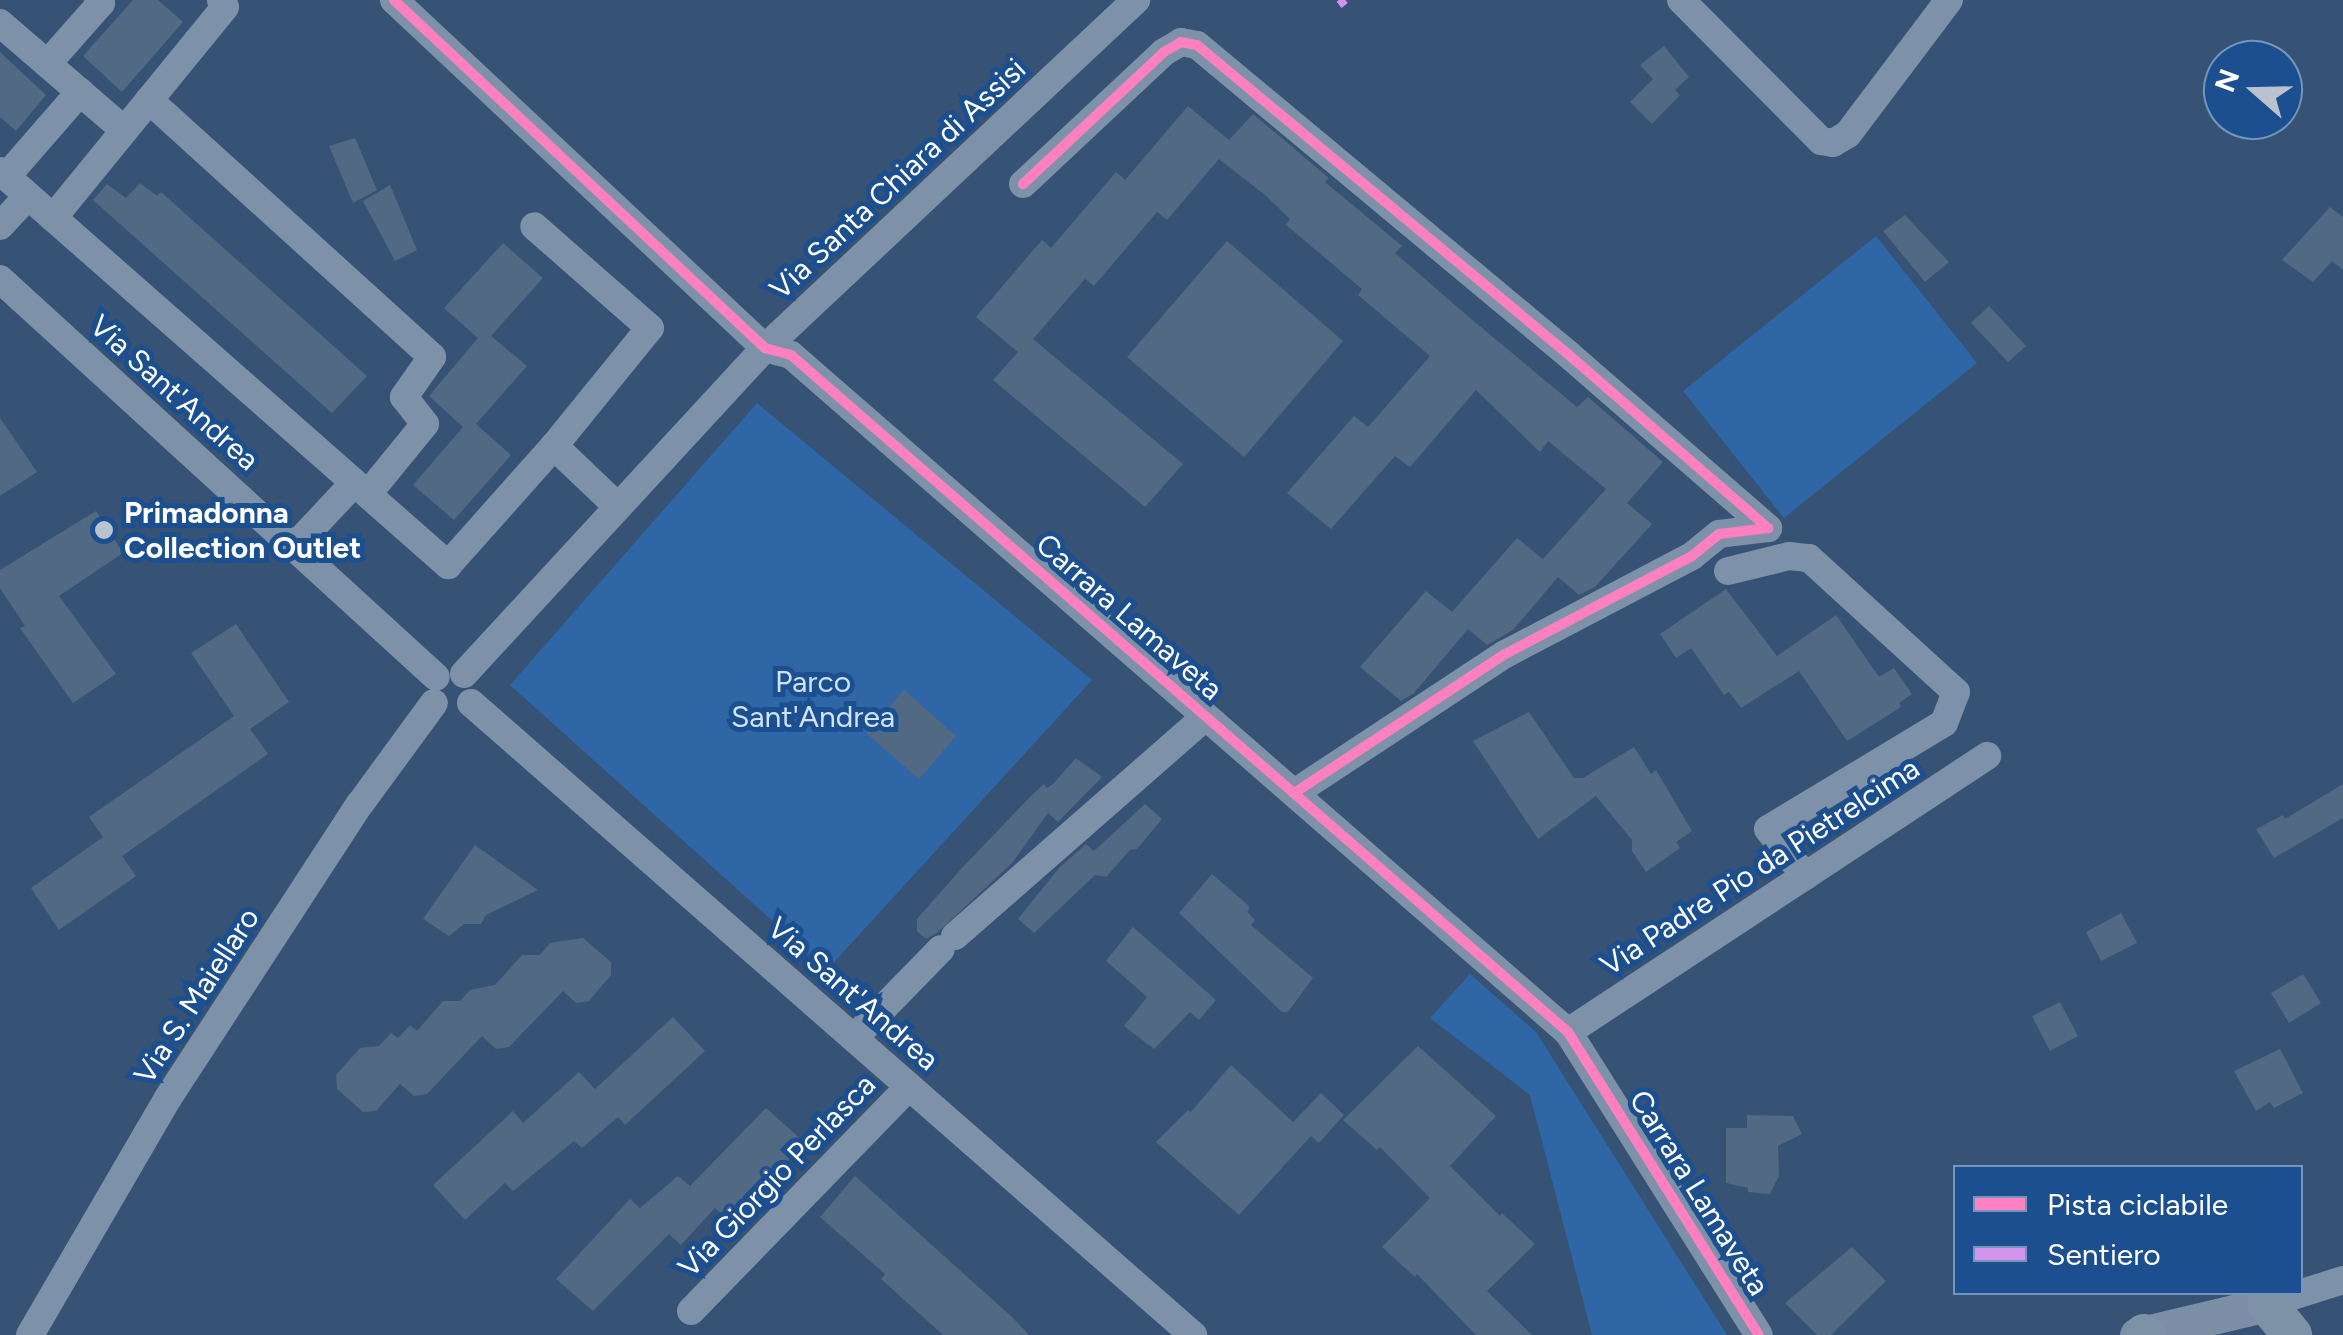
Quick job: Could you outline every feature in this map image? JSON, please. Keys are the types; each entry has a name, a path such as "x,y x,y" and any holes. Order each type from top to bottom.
{"main road":[{"path":"2142,1335 2276,1325"}],"street":[{"path":"48,63 102,3 98,0"},
{"path":"53,218 225,7 221,0"},
{"name":"Carrara Lamaveta","path":"394,0 765,348 792,355 1206,717 1297,791 1568,1032 1759,1335"},
{"name":"Via Santa Chiara di Assisi","path":"445,684 765,348 1136,0"},
{"path":"1681,0 1820,141 1833,143 1848,134 1949,0"},
{"path":"0,23 124,130"},
{"path":"1023,184 1164,52 1181,42 1197,44 1539,329 1768,528 1719,534 1692,556 1506,654 1297,791"},
{"path":"80,92 3,174 448,565 554,446 650,328 534,226"},
{"path":"149,100 432,357 404,397 424,424 361,488 294,547"},
{"path":"0,226 28,196"},
{"name":"Via Sant'Andrea","path":"0,279 445,684 452,713 470,703 1193,1335"},
{"path":"554,446 618,506"},
{"path":"1728,571 1789,556 1809,558 1956,692 1944,723 1768,829 1804,876"},
{"name":"Via S. Maiellaro","path":"30,1335 168,1098 360,804 445,684"},
{"path":"854,1038 948,942 1206,717"},
{"name":"Via Padre Pio da Pietrelcima","path":"1568,1032 1987,756"},
{"name":"Via Giorgio Perlasca","path":"691,1311 909,1086"},
{"path":"2276,1325 2343,1280"}],"green space":[{"path":"1876,236 1977,363 1784,518 1683,391"},
{"name":"Parco Sant'Andrea","path":"757,403 1092,680 827,970 510,685"},
{"path":"1470,974 1536,1032 1727,1335 1592,1335 1530,1095 1430,1018"}],"building":[{"path":"133,0 158,0 183,22 122,92 83,56"},
{"path":"1664,46 1689,77 1675,90 1680,95 1652,124 1630,102 1653,79 1640,65"},
{"path":"0,52 46,95 16,131 0,117"},
{"path":"1188,106 1229,140 1253,114 1329,178 1325,182 1402,246 1395,253 1470,318 1577,407 1588,397 1663,462 1627,503 1652,524 1595,587 1579,595 1558,577 1513,630 1487,645 1468,629 1414,693 1401,701 1360,667 1426,591 1452,612 1517,538 1543,559 1606,489 1548,441 1540,452 1476,390 1410,467 1395,456 1331,529 1287,493 1354,416 1368,427 1430,356 1358,295 1362,289 1286,225 1290,219 1265,195 1219,159 1167,220 1157,212 1094,286 1085,279 1033,339 1183,464 1145,507 993,380 1018,352 976,317 1042,240 1051,248 1116,172 1125,180"},
{"path":"355,138 377,190 353,203 329,146"},
{"path":"140,183 157,196 161,192 367,376 332,413 93,200 107,184 126,198"},
{"path":"390,185 417,250 395,261 363,201"},
{"path":"2330,207 2343,217 2343,270 2332,261 2313,282 2282,260"},
{"path":"1905,215 1949,262 1925,282 1883,231"},
{"path":"1227,241 1343,341 1244,457 1127,357"},
{"path":"503,243 543,278 491,336 527,366 476,424 511,455 454,520 413,485 463,427 429,396 478,338 444,308"},
{"path":"1989,306 2026,346 2008,362 1971,323"},
{"path":"0,418 37,472 0,496"},
{"path":"96,511 123,553 59,596 116,674 73,703 20,628 25,626 0,588 0,570"},
{"path":"1726,589 1777,656 1836,615 1879,677 1894,668 1912,694 1899,703 1901,707 1847,741 1799,671 1741,708 1729,692 1724,695 1691,648 1676,658 1660,634"},
{"path":"236,624 289,702 250,729 268,754 122,856 136,876 59,930 31,888 103,837 89,817 234,716 191,653"},
{"path":"904,690 956,736 919,779 866,733"},
{"path":"1529,712 1574,778 1583,778 1634,747 1651,774 1656,770 1692,831 1676,842 1680,848 1646,872 1632,851 1632,840 1596,796 1538,839 1473,741"},
{"path":"1076,758 1102,777 1058,822 1048,813 1012,863 926,939 917,931 917,919 1029,798 1044,784 1047,788 1053,784"},
{"path":"2343,784 2343,818 2274,858 2256,829 2283,815 2285,819"},
{"path":"1145,804 1162,819 1137,849 1130,850 1106,877 1095,875 1034,933 1018,919 1059,868 1086,844 1094,851"},
{"path":"475,845 538,890 486,915 481,924 464,924 449,936 423,919"},
{"path":"1212,874 1249,906 1248,913 1255,920 1251,925 1313,978 1288,1012 1282,1012 1179,913"},
{"path":"2121,913 2137,943 2101,961 2086,932"},
{"path":"1133,927 1216,1000 1199,1020 1190,1012 1154,1049 1124,1026 1147,997 1106,961"},
{"path":"583,938 611,962 611,975 589,1001 576,1003 563,991 509,1047 496,1049 482,1036 427,1094 414,1096 400,1084 376,1111 363,1112 337,1089 336,1075 360,1048 379,1046 391,1033 398,1038 410,1025 417,1031 443,1001 460,1001 470,990 495,985 522,955 540,955 550,943"},
{"path":"2303,974 2321,1003 2289,1023 2271,993"},
{"path":"2060,1002 2078,1036 2050,1051 2032,1016"},
{"path":"673,1017 705,1051 625,1125 618,1117 582,1148 574,1141 513,1191 505,1183 465,1220 433,1185 513,1111 523,1123 579,1072 595,1089"},
{"path":"1418,1046 1496,1116 1450,1166 1500,1216 1502,1213 1535,1244 1487,1291 1532,1335 1476,1335 1417,1274 1415,1277 1382,1247 1430,1198 1380,1147 1377,1150 1343,1120"},
{"path":"2280,1049 2303,1093 2274,1108 2270,1102 2256,1111 2234,1071"},
{"path":"1231,1065 1293,1122 1321,1093 1344,1115 1319,1143 1311,1136 1239,1215 1156,1142 1188,1110 1191,1112"},
{"path":"766,1108 804,1142 744,1213 741,1210 730,1221 715,1208 681,1245 669,1234 593,1311 556,1279 630,1199 640,1208 678,1176 690,1186"},
{"path":"1747,1115 1793,1116 1802,1134 1778,1146 1779,1176 1770,1194 1748,1192 1748,1188 1726,1183 1726,1128 1747,1128"},
{"path":"855,1176 1029,1335 943,1335 881,1279 885,1274 820,1217"},
{"path":"1852,1247 1886,1281 1831,1335 1817,1335 1785,1303"}],"marked path":[{"path":"1339,5 1345,0"}],"cycle path":[{"path":"394,0 765,348 791,355 1568,1032 1759,1335"},
{"path":"1023,184 1164,52 1181,42 1197,45 1569,355 1768,528 1719,534 1692,556 1505,654 1297,791"}],"place":[{"name":"Primadonna Collection Outlet","path":"104,530"}]}
